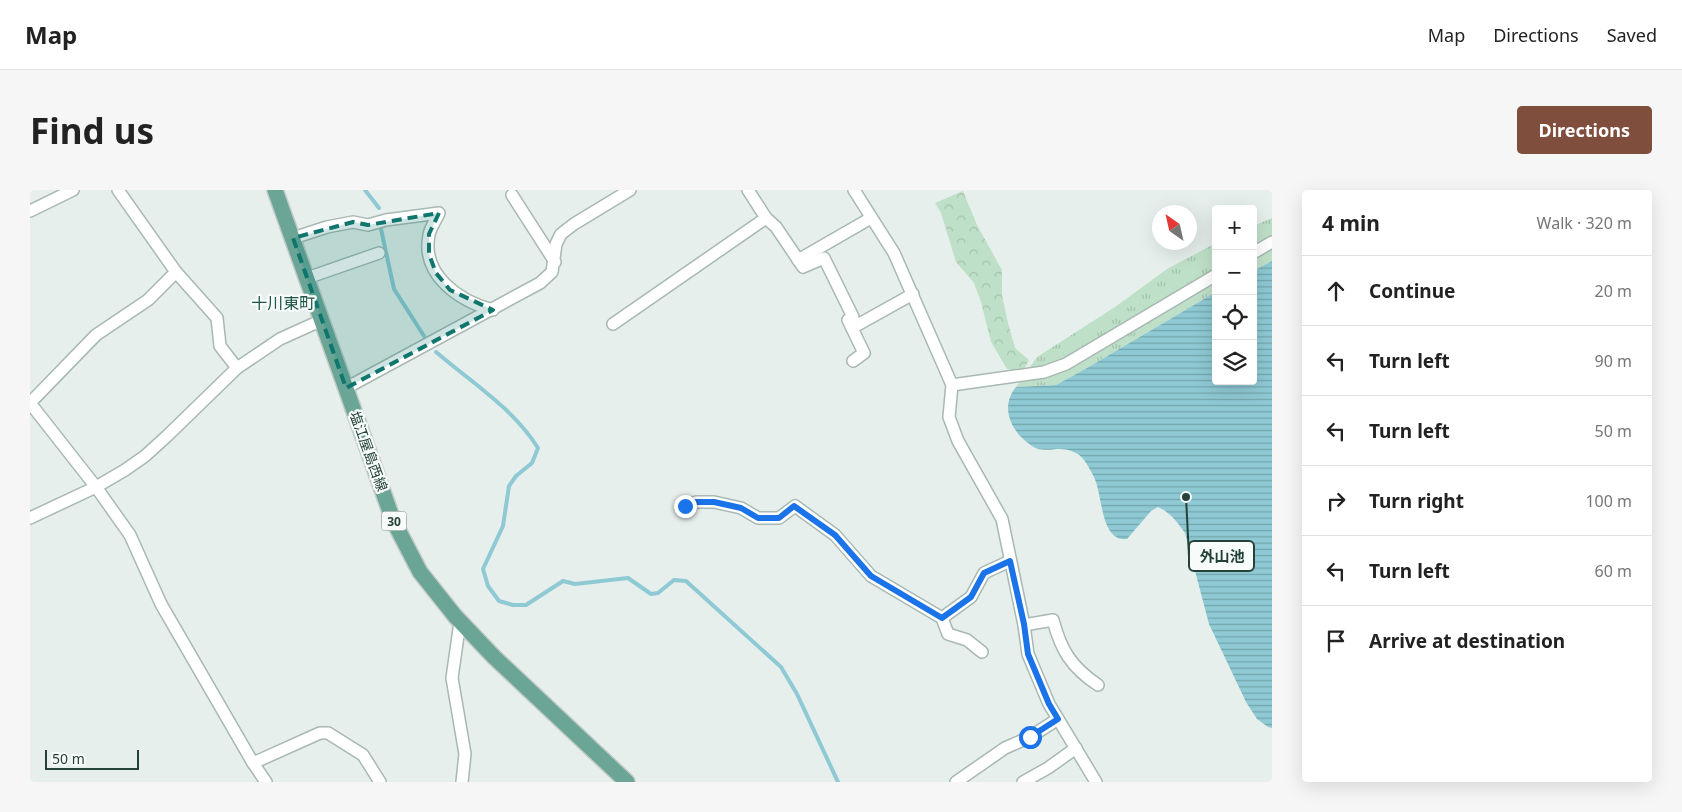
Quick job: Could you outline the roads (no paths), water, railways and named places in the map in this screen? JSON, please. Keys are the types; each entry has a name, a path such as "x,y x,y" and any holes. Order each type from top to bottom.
{"main road":[{"name":"塩江屋島西線","path":"275,190 393,520 420,572 460,622 494,657 627,782"}],"street":[{"path":"30,211 72,190"},
{"path":"118,190 176,272 217,318 220,346 237,368"},
{"path":"346,388 540,283 552,272 555,262 556,244 561,234 630,190"},
{"path":"748,190 766,218 776,227 803,267 824,258 854,317 849,321"},
{"path":"854,190 894,253 952,385 949,417 958,441 1002,520 1024,624 1028,654 1049,704 1096,782"},
{"path":"512,195 555,262"},
{"path":"293,238 326,227 353,222 368,225 386,220 439,213 429,234 429,254 436,273 450,290 477,305 493,310"},
{"path":"614,324 766,218"},
{"path":"798,260 871,218"},
{"path":"1257,251 1272,242"},
{"path":"307,278 379,253"},
{"path":"176,272 148,300 96,335 30,403 96,487 130,535 161,604 253,763 266,782"},
{"path":"952,385 1044,372 1066,364 1212,277"},
{"path":"849,321 912,294"},
{"path":"30,518 96,487 145,456 237,368 280,339 322,320"},
{"path":"849,321 864,353 853,361"},
{"path":"685,506 696,502 714,502 741,508 758,518 779,518 794,506 835,535 871,576 942,618 948,634 967,640 982,652"},
{"path":"942,618 971,597 984,573 1010,561"},
{"path":"1024,624 1053,620 1061,648 1077,668 1098,684"},
{"path":"460,622 452,678 465,754 462,782"},
{"path":"956,782 1005,748 1030,737 1058,719"},
{"path":"253,763 320,733 328,733 362,755 380,782"},
{"path":"1023,782 1048,768 1076,748"}],"water":[{"path":"1272,261 1272,728 1257,719 1246,702 1209,624 1185,533 1176,522 1167,512 1158,507 1151,511 1127,539 1118,538 1107,525 1097,485 1084,460 1076,453 1066,449 1043,450 1032,446 1013,427 1008,407 1009,400 1016,387 1056,385 1212,294 1212,385 1257,385 1257,269"}],"waterway":[{"path":"365,190 379,208"},
{"path":"381,229 394,289 424,336"},
{"path":"436,352 504,408 538,448 532,463 516,476 509,486 503,526 483,569 488,586 499,601 513,605 526,605 563,581 575,584 628,578 651,594 658,593 674,580 686,581 781,667 797,694 838,782"}],"place":[{"name":"外山池","path":"1186,497"}],"district":[{"name":"十川東町","path":"283,303"}]}
